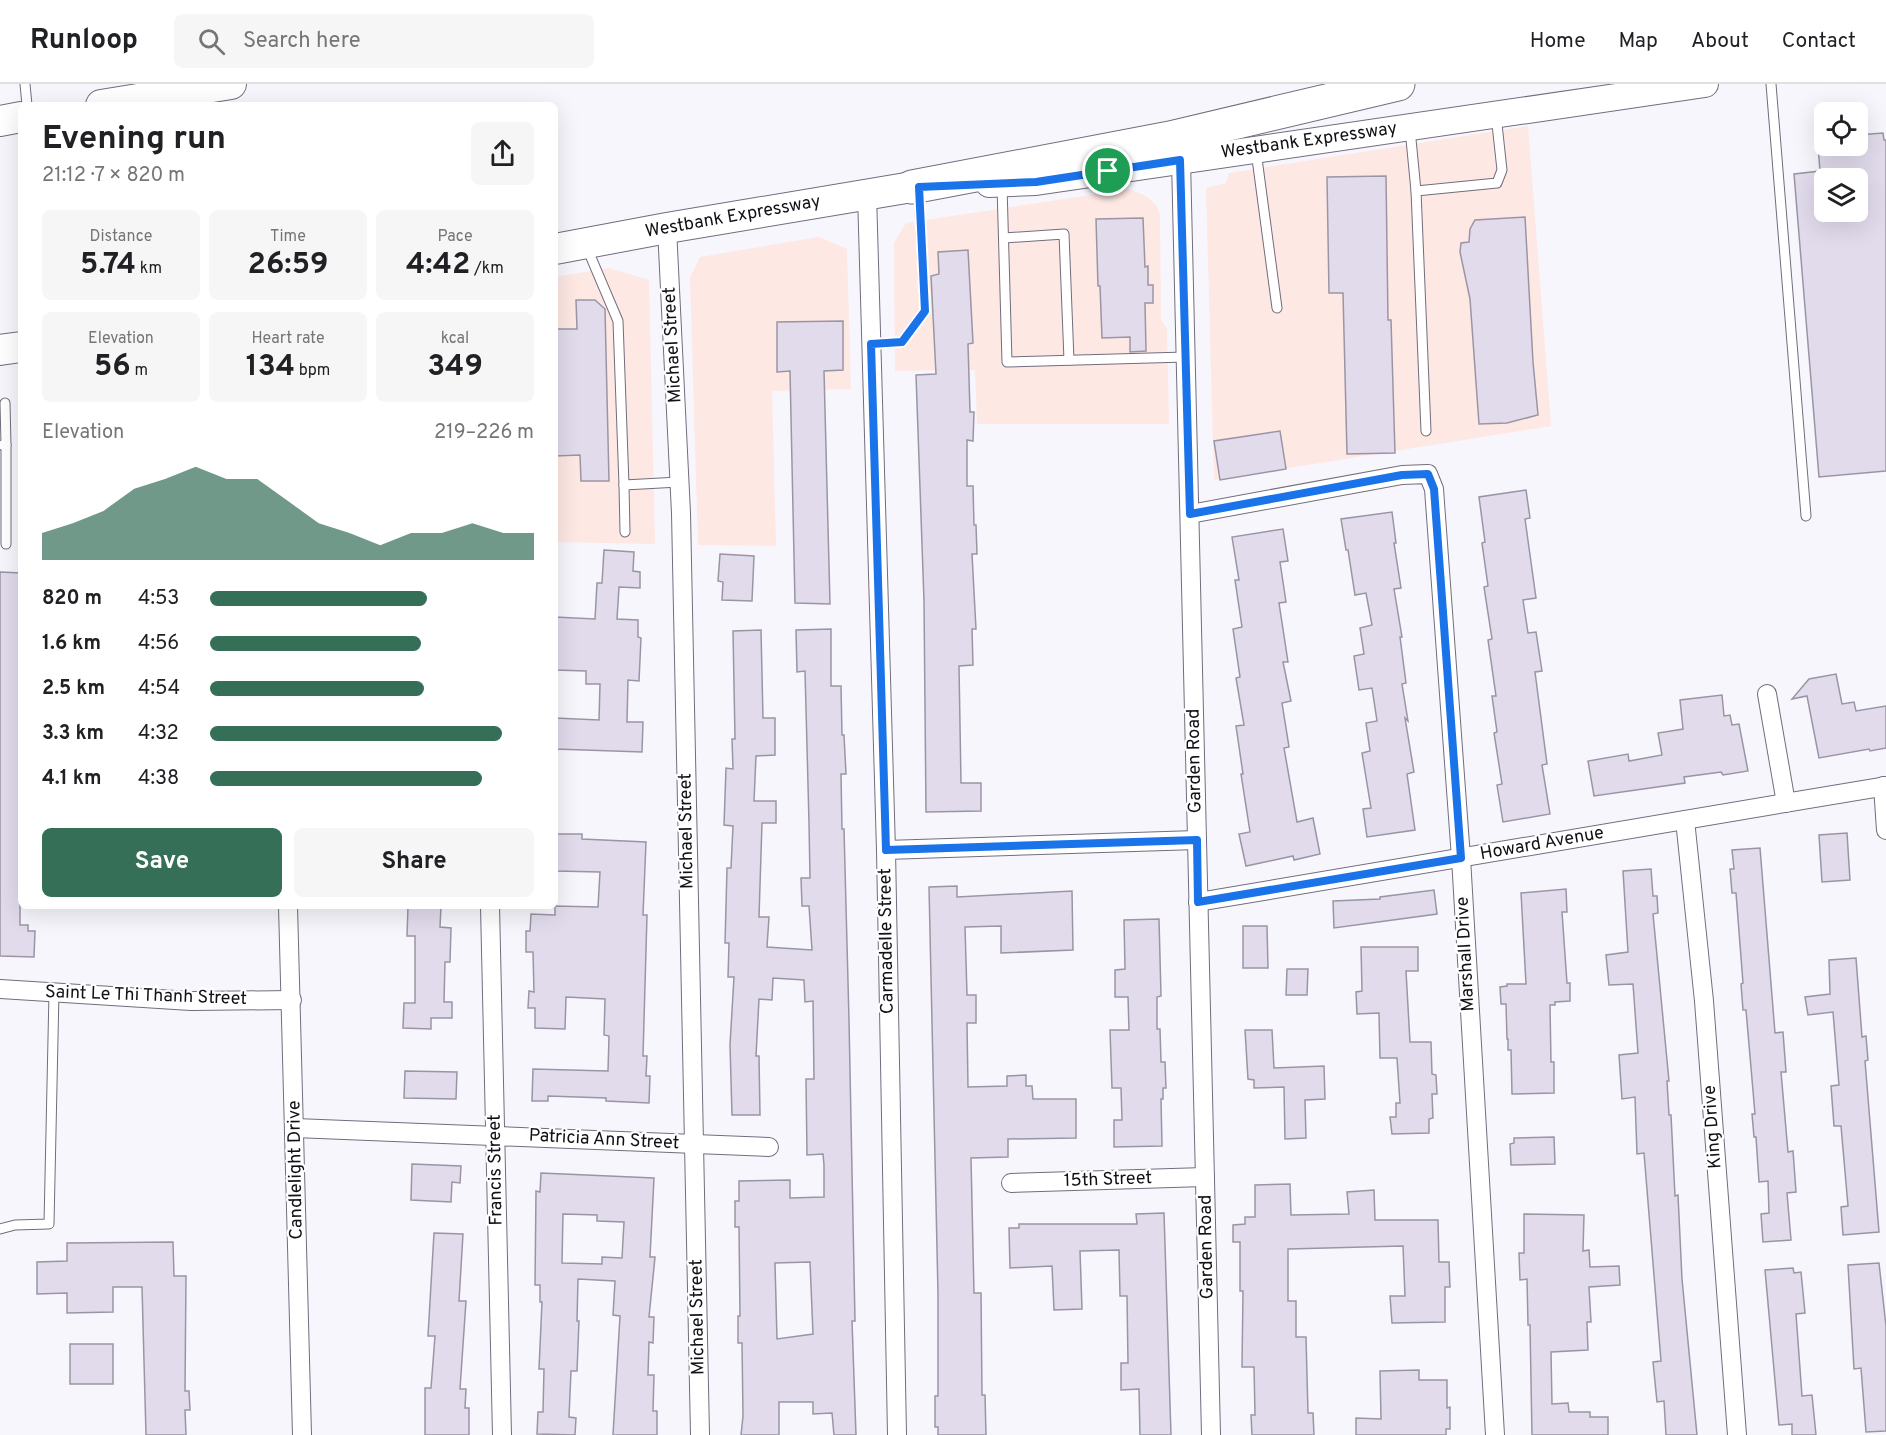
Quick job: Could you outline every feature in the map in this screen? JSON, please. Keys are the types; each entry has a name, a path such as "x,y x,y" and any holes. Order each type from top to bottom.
{"highway":[{"path":"110,100 231,84"},
{"name":"Westbank Expressway","path":"558,248 915,187 1170,138 1398,84"},
{"path":"0,121 18,118"},
{"path":"0,350 18,347"}],"main road":[{"name":"Westbank Expressway","path":"915,187 1036,182 1705,84"}],"street":[{"name":"Garden Road","path":"1180,160 1211,1435"},
{"name":"Carmadelle Street","path":"867,194 886,850 897,1435"},
{"name":"Michael Street","path":"667,228 679,482 700,1435"},
{"name":"Marshall Drive","path":"1190,514 1402,475 1428,474 1434,489 1461,858 1495,1435"},
{"path":"1767,694 1786,803"},
{"path":"1884,786 1886,830"},
{"name":"Howard Avenue","path":"1198,902 1884,786"},
{"name":"King Drive","path":"1685,820 1704,1001 1737,1435"},
{"path":"886,850 1197,840"},
{"name":"Candlelight Drive","path":"288,909 302,1435"},
{"name":"Francis Street","path":"489,909 502,1435"},
{"name":"Saint Le Thi Thanh Street","path":"0,989 191,1001 292,999"},
{"name":"Patricia Ann Street","path":"295,1128 769,1147"},
{"name":"15th Street","path":"1011,1183 1205,1177"}],"lane":[{"path":"25,84 27,102"},
{"path":"1771,84 1806,516"},
{"path":"1416,191 1497,183 1502,170 1496,114"},
{"path":"1410,126 1416,191 1426,430"},
{"path":"1256,149 1277,308"},
{"path":"1002,184 1007,362 1186,357"},
{"path":"871,344 902,342 925,311 915,187"},
{"path":"1004,238 1064,234 1069,360"},
{"path":"585,243 618,321 625,532"},
{"path":"5,403 3,445 6,544"},
{"path":"624,484 679,482"},
{"path":"0,1229 15,1225 49,1224 54,992"}],"shaded area":[{"path":"1528,126 1551,426 1214,480 1206,188 1226,183 1229,173"},
{"path":"1129,189 1146,196 1156,205 1160,215 1161,320 1167,329 1169,424 977,424 975,370 895,371 894,243 906,223"},
{"path":"819,237 847,249 851,389 772,391 776,546 698,545 690,278 700,257"},
{"path":"609,268 649,280 655,544 558,542 558,276"}],"building":[{"path":"1883,133 1884,140 1886,140 1886,471 1819,477 1794,174 1814,172 1814,222 1868,222 1868,168 1820,168 1819,156 1868,156 1868,134"},
{"path":"1386,176 1388,320 1391,320 1395,453 1347,454 1343,293 1329,293 1327,177"},
{"path":"1525,217 1538,415 1507,423 1479,424 1470,299 1460,252 1461,243 1469,242 1470,229 1475,220"},
{"path":"1143,218 1145,267 1148,266 1148,285 1153,285 1153,303 1145,303 1146,351 1130,352 1130,337 1102,338 1096,219"},
{"path":"968,250 973,343 968,344 970,412 974,412 973,441 967,440 967,486 973,486 977,554 972,554 976,629 972,629 973,665 959,666 961,783 981,783 981,811 926,812 924,601 916,375 936,374 931,276 939,274 938,252"},
{"path":"576,300 595,300 605,309 609,481 581,481 580,455 558,456 558,329 577,329"},
{"path":"843,321 843,370 824,371 830,604 795,603 790,371 777,372 777,322"},
{"path":"1280,431 1286,469 1220,480 1214,441"},
{"path":"1526,490 1530,518 1525,519 1536,598 1523,600 1528,633 1536,632 1542,671 1535,672 1547,764 1542,765 1550,814 1503,822 1497,785 1502,784 1494,733 1497,732 1492,696 1496,696 1488,640 1492,639 1484,587 1488,586 1479,497"},
{"path":"1392,512 1401,588 1394,589 1402,637 1400,637 1406,683 1402,684 1414,772 1407,774 1415,830 1367,837 1363,809 1371,808 1362,753 1370,751 1366,723 1377,721 1372,688 1359,690 1354,656 1364,654 1360,628 1372,625 1366,593 1355,595 1341,519"},
{"path":"1283,529 1288,561 1280,562 1286,602 1279,603 1288,662 1283,662 1291,701 1282,703 1289,747 1284,748 1297,822 1313,818 1320,854 1294,860 1293,856 1246,866 1239,834 1250,832 1236,726 1244,725 1236,678 1240,677 1233,629 1242,627 1235,580 1239,580 1232,537"},
{"path":"604,550 634,552 633,571 640,572 640,588 619,587 617,619 638,620 638,637 641,638 639,681 628,680 627,722 643,722 642,752 558,749 558,718 599,720 600,684 586,684 586,671 558,670 558,617 595,619 597,583 602,583"},
{"path":"720,554 754,556 752,601 722,600 723,582 718,581"},
{"path":"0,572 18,573 18,909 20,909 20,925 28,925 28,931 35,931 34,957 0,956"},
{"path":"831,629 831,686 841,686 846,774 841,774 849,1020 855,1321 852,1321 856,1435 834,1435 832,1413 813,1414 813,1402 779,1402 779,1435 741,1435 743,1416 742,1343 738,1343 739,1227 735,1227 735,1201 739,1201 739,1181 790,1180 790,1198 824,1197 823,1154 807,1155 806,1079 814,1079 813,1001 805,1002 804,980 773,978 772,1000 759,999 756,1056 759,1056 760,1115 732,1115 730,1045 734,977 728,977 729,943 725,943 727,868 731,868 733,826 724,825 726,768 733,769 732,739 735,739 733,631 761,630 763,718 775,718 775,755 756,756 754,801 776,801 776,823 762,823 759,917 769,917 767,947 812,950 809,906 802,906 801,878 810,878 809,823 805,671 797,672 796,630","holes":["810,1262 813,1334 777,1339 775,1263"]},
{"path":"1836,674 1842,704 1854,702 1856,711 1886,706 1886,748 1819,758 1807,696 1792,699 1809,679"},
{"path":"1722,695 1724,716 1730,715 1732,725 1739,724 1748,771 1684,777 1685,783 1594,796 1588,761 1628,754 1629,761 1662,755 1658,733 1683,729 1680,700"},
{"path":"1847,833 1850,880 1822,882 1819,835"},
{"path":"558,834 582,834 582,839 646,842 643,915 647,915 643,1056 647,1056 646,1076 650,1076 649,1103 606,1101 606,1098 548,1096 548,1101 532,1101 533,1069 608,1071 609,1036 604,1035 605,999 566,997 565,1029 535,1028 535,1008 528,1008 529,991 534,992 533,952 526,952 526,931 530,931 531,914 555,915 555,909 558,909 558,906 598,907 600,872 558,871"},
{"path":"1760,848 1775,1033 1783,1032 1786,1072 1781,1072 1788,1152 1793,1151 1796,1192 1787,1193 1791,1240 1763,1242 1761,1214 1769,1213 1768,1181 1759,1182 1752,1114 1755,1114 1746,1010 1743,1010 1736,893 1732,893 1730,869 1734,869 1732,850"},
{"path":"1651,869 1653,896 1657,896 1658,913 1653,914 1669,1081 1667,1081 1675,1196 1678,1195 1682,1279 1697,1435 1666,1435 1664,1401 1657,1402 1653,1362 1661,1361 1644,1153 1637,1154 1635,1097 1622,1099 1619,1055 1638,1053 1633,984 1609,985 1606,955 1628,952 1623,871"},
{"path":"957,886 957,897 1072,891 1073,950 1001,953 1001,926 965,927 967,995 976,995 976,1023 967,1023 968,1087 1007,1086 1007,1076 1026,1075 1026,1086 1032,1086 1033,1099 1076,1099 1076,1138 1008,1139 1008,1157 971,1158 974,1293 981,1293 982,1395 985,1395 986,1435 938,1435 938,1427 935,1427 935,1396 938,1396 938,1294 929,887"},
{"path":"1566,889 1567,912 1562,912 1570,1001 1555,1002 1555,1005 1550,1005 1554,1093 1512,1094 1511,1050 1508,1050 1506,1004 1501,1004 1500,987 1507,986 1507,984 1526,984 1521,893"},
{"path":"1434,890 1437,914 1334,928 1333,901 1380,899 1380,897"},
{"path":"408,909 441,909 440,927 451,928 450,962 445,962 444,1002 452,1002 452,1018 431,1018 431,1029 403,1028 404,1003 415,1003 415,936 407,936"},
{"path":"1159,919 1161,996 1157,997 1157,1029 1160,1029 1161,1062 1165,1062 1166,1088 1163,1088 1163,1099 1161,1099 1162,1146 1114,1147 1114,1120 1122,1120 1121,1088 1112,1088 1110,1030 1129,1030 1128,997 1115,997 1115,970 1125,969 1124,920"},
{"path":"1243,926 1267,926 1268,968 1243,968"},
{"path":"1361,947 1418,947 1418,971 1406,971 1410,1042 1431,1042 1432,1074 1436,1075 1437,1094 1432,1094 1433,1118 1429,1119 1429,1133 1392,1134 1390,1117 1396,1117 1396,1103 1400,1103 1397,1058 1380,1058 1379,1013 1357,1014 1356,992 1362,991"},
{"path":"1856,958 1862,1037 1866,1036 1868,1060 1865,1061 1879,1232 1843,1235 1841,1207 1848,1206 1841,1126 1834,1126 1831,1086 1839,1085 1833,1012 1808,1015 1805,997 1830,994 1829,960"},
{"path":"1287,969 1308,969 1307,995 1286,995"},
{"path":"1245,1030 1272,1030 1274,1068 1324,1066 1325,1099 1305,1100 1306,1138 1285,1139 1284,1087 1254,1088 1254,1080 1248,1079"},
{"path":"405,1071 457,1072 456,1099 404,1098"},
{"path":"1554,1137 1555,1164 1511,1165 1510,1144 1514,1143 1514,1138"},
{"path":"412,1164 461,1166 460,1183 452,1182 451,1202 411,1200"},
{"path":"541,1173 654,1178 650,1257 655,1257 649,1317 654,1317 653,1343 649,1342 648,1375 654,1375 653,1411 657,1411 657,1435 613,1435 620,1316 613,1315 615,1281 578,1279 577,1371 571,1371 569,1417 576,1418 575,1435 537,1434 538,1412 543,1412 544,1369 539,1369 542,1302 540,1302 540,1285 535,1285 536,1191 540,1192","holes":["563,1214 597,1215 597,1221 624,1222 622,1258 602,1257 602,1264 562,1263"]},
{"path":"1290,1184 1291,1215 1349,1214 1347,1192 1374,1190 1375,1220 1438,1220 1439,1262 1449,1262 1450,1287 1445,1287 1445,1322 1392,1323 1390,1296 1405,1296 1403,1246 1288,1249 1288,1301 1296,1301 1296,1337 1306,1337 1308,1413 1313,1413 1314,1435 1252,1435 1251,1415 1255,1415 1254,1367 1242,1367 1243,1291 1240,1291 1240,1242 1233,1242 1233,1225 1245,1224 1245,1217 1255,1217 1255,1185"},
{"path":"1164,1213 1171,1435 1140,1435 1139,1389 1121,1390 1121,1363 1128,1363 1127,1296 1120,1296 1119,1250 1080,1251 1082,1309 1054,1310 1052,1266 1010,1268 1009,1228 1019,1228 1019,1224 1137,1224 1136,1214"},
{"path":"1524,1214 1584,1215 1583,1251 1589,1250 1590,1267 1619,1266 1620,1285 1589,1287 1591,1322 1587,1322 1588,1350 1551,1352 1552,1404 1568,1403 1569,1412 1590,1412 1590,1417 1608,1417 1608,1435 1532,1435 1527,1279 1520,1280 1519,1253 1524,1253"},
{"path":"434,1233 463,1234 459,1301 466,1301 460,1389 466,1389 465,1408 469,1408 469,1435 425,1435 425,1388 431,1388 435,1336 428,1336"},
{"path":"173,1242 174,1276 186,1276 185,1391 189,1391 190,1410 185,1410 186,1435 146,1435 142,1287 113,1287 113,1312 67,1313 67,1293 37,1294 37,1262 67,1261 67,1243"},
{"path":"1879,1263 1886,1326 1886,1431 1866,1432 1861,1368 1854,1369 1848,1265"},
{"path":"1793,1268 1794,1273 1801,1272 1805,1313 1796,1314 1802,1396 1812,1395 1816,1435 1792,1435 1792,1424 1779,1425 1765,1270"},
{"path":"70,1344 113,1344 113,1384 70,1384"},
{"path":"1419,1370 1419,1380 1447,1380 1450,1429 1446,1429 1446,1435 1356,1435 1356,1418 1381,1419 1380,1371"}],"route":[{"path":"1180,160 1190,514 1402,475 1428,474 1434,489 1461,858 1198,902 1197,840 886,850 871,344 902,342 925,311 919,187 1036,182 1108,171 1180,160"}]}
